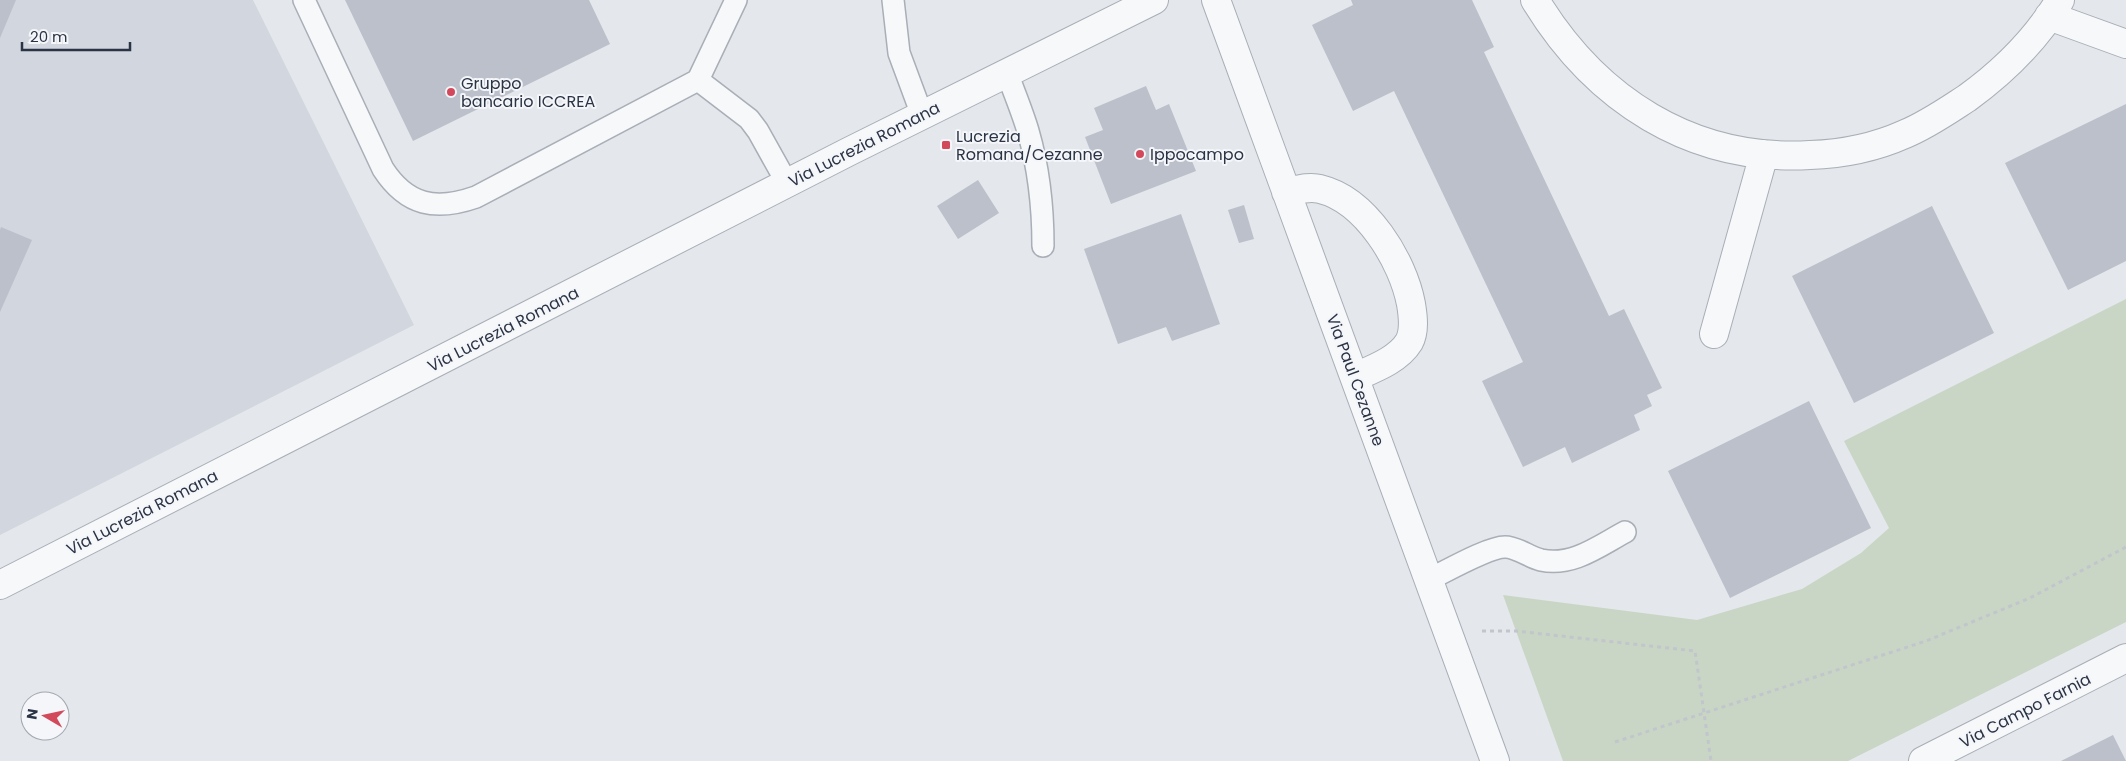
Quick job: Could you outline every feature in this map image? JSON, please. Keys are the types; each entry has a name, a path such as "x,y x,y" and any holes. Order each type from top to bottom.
{"street":[{"name":"Via Lucrezia Romana","path":"0,584 787,183 1154,0"},
{"name":"Via Paul Cezanne","path":"1216,0 1495,761"},
{"path":"1535,0 1557,32 1580,60 1606,85 1638,110 1668,128 1703,142 1720,147 1764,154 1816,155 1855,150 1886,142 1920,127 1982,87 2028,43 2055,8 2126,44"},
{"path":"1714,334 1764,154"},
{"path":"1286,192 1312,187 1330,192 1342,198 1382,236 1405,280 1413,320 1409,342 1396,356 1355,377"},
{"name":"Via Campo Farnia","path":"1923,761 2126,658"}],"lane":[{"path":"304,0 384,169 392,182 401,191 413,198 436,205 450,205 476,198 698,80 736,0"},
{"path":"893,0 899,53 922,115"},
{"path":"1006,73 1028,130 1038,171 1043,214 1043,246"},
{"path":"698,80 749,119 758,131 787,183"},
{"path":"1428,580 1490,550 1506,547 1539,560 1568,561 1626,532"}],"path":[{"path":"1615,742 1853,666 1975,622 2030,598 2126,547"},
{"path":"1447,630 1516,631 1695,651 1711,761"}],"shaded area":[{"path":"0,0 253,0 414,325 0,535"}],"green space":[{"path":"2126,299 2126,622 1848,761 1563,761 1503,595 1697,620 1802,589 1861,553 1889,528 1844,441"}],"building":[{"path":"0,0 16,0 0,38"},
{"name":"Gruppo bancario ICCREA","path":"345,0 589,0 610,44 413,141"},
{"path":"1351,0 1472,0 1494,47 1484,52 1609,316 1624,309 1662,388 1647,395 1652,406 1634,415 1640,430 1572,463 1565,447 1523,467 1482,381 1523,362 1394,91 1353,111 1312,25 1353,5"},
{"name":"Ippocampo","path":"1146,86 1156,110 1169,104 1196,171 1111,204 1085,137 1103,130 1094,108"},
{"path":"2126,104 2126,261 2068,290 2005,163"},
{"path":"978,180 999,213 958,239 937,206"},
{"path":"1244,205 1254,239 1239,243 1228,210"},
{"path":"1932,206 1994,333 1854,403 1792,276"},
{"path":"1181,214 1220,324 1172,341 1166,327 1118,344 1084,249"},
{"path":"1,227 32,240 0,312 0,230"},
{"path":"1809,401 1871,528 1730,598 1668,471"},
{"path":"2113,735 2126,761 2061,761"}],"place":[{"name":"Gruppo bancario ICCREA","path":"451,92"},
{"name":"Lucrezia Romana/Cezanne","path":"946,145"},
{"name":"Ippocampo","path":"1140,154"}]}
